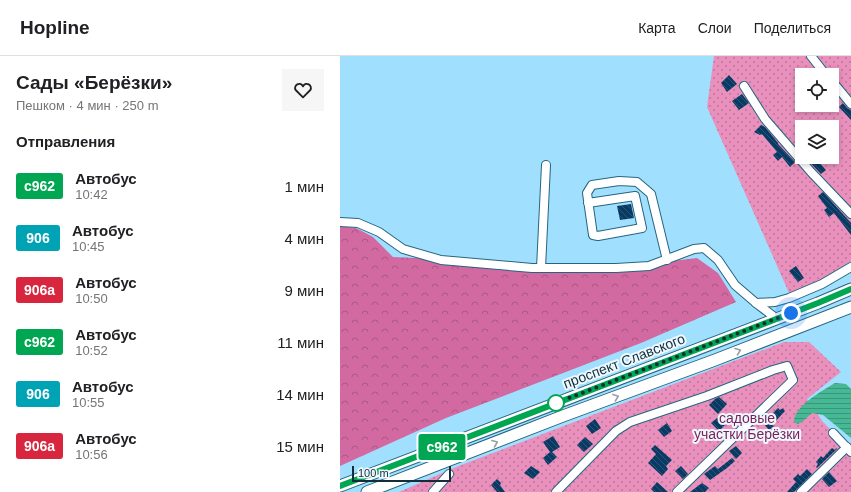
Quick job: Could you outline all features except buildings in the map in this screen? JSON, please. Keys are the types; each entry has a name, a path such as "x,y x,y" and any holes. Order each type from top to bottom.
{"main road":[{"name":"проспект Славского","path":"340,486 851,289"},
{"path":"367,492 851,307"}],"street":[{"path":"811,56 820,68"},
{"path":"744,86 765,119 811,172 851,214"},
{"path":"839,90 851,104"},
{"path":"541,268 546,165"},
{"path":"588,203 636,196 642,228 598,236 593,235 588,203 587,193 592,186 619,181 637,182 650,194 666,260"},
{"path":"340,222 358,223 379,232 403,249 441,260 541,268 616,268 649,266 694,250 704,248 718,260 735,285 777,318"},
{"path":"756,303 775,302 788,298 822,284 851,268"},
{"path":"556,492 616,431 630,422 707,396 787,366 793,380 677,492"},
{"path":"801,492 849,450 833,433"},
{"path":"434,492 449,474"}],"green space":[{"path":"714,56 851,56 851,261 813,285 789,293 707,107"},
{"path":"340,226 356,228 373,237 393,257 417,258 489,267 641,271 672,261 697,258 718,273 736,302 641,343 446,418 340,466"},
{"name":"садовые участки Берёзки","path":"784,342 809,342 841,372 807,399 823,422 851,450 851,492 399,492 456,467"}],"shaded area":[{"path":"835,383 846,384 851,389 851,438 823,415 812,413 798,424 794,422 795,416 804,405 816,395"}],"bus line":[{"name":"с962","path":"340,486 851,289"}],"route":[{"path":"556,403 791,313"}]}
